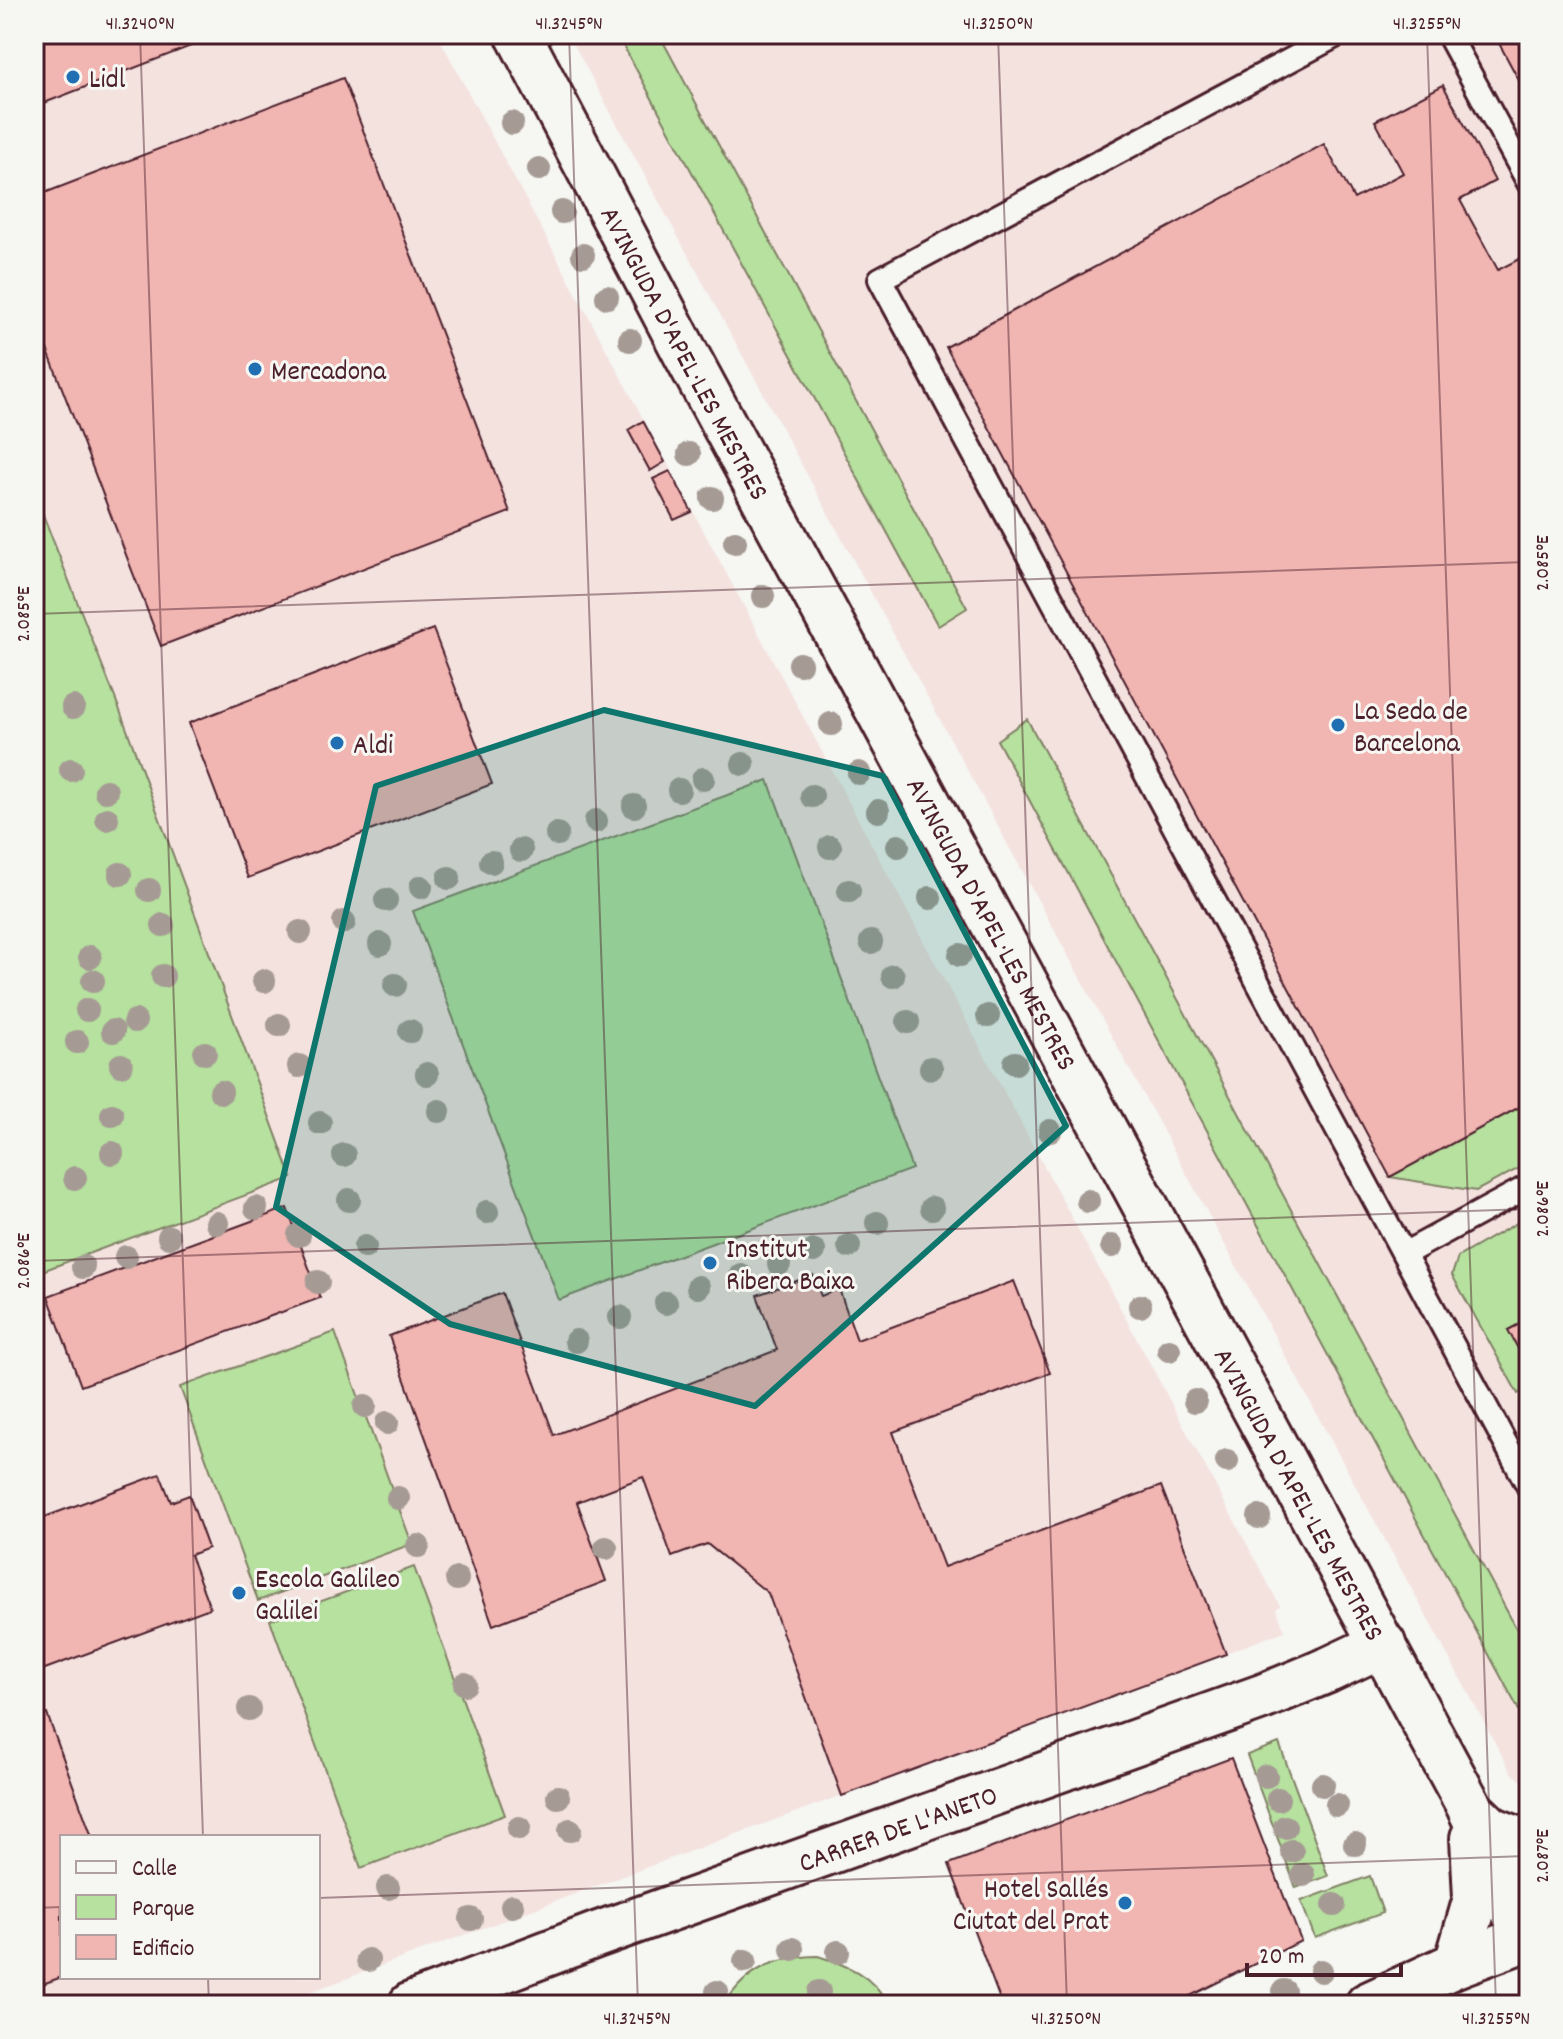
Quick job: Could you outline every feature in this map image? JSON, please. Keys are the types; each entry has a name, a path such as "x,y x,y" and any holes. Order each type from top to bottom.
{"street":[{"name":"AVINGUDA D'APEL·LES MESTRES","path":"518,34 687,356 1471,1810 1523,1930"},
{"name":"CARRER DE L'ANETO","path":"411,2005 587,1938 1262,1697 1383,1644"},
{"name":"AVINGUDA D'APEL·LES MESTRES","path":"1471,1810 1491,1829 1529,1844"},
{"path":"1457,1964 1476,1898 1471,1810"},
{"path":"1368,2005 1523,1930"}],"lane":[{"path":"1339,34 880,279 1529,1487"},
{"path":"1448,34 1529,183"},
{"path":"1404,1254 1529,1186"}],"highlighted area":[{"path":"604,710 883,776 1066,1126 755,1406 450,1324 276,1207 376,786"}],"shaded area":[{"path":"34,34 437,34 1280,1606 1276,1609 1285,1631 275,2005 34,2005 34,1274 292,1178 119,708 34,492"},
{"path":"568,34 1529,34 1529,1787 1511,1772"}],"green space":[{"path":"617,34 659,34 967,608 938,626"},
{"path":"34,492 119,708 292,1178 34,1274"},
{"path":"1027,719 1529,1652 1529,1729 997,740"},
{"path":"768,780 912,1169 559,1300 413,911"},
{"path":"1529,1102 1529,1163 1476,1191 1390,1177"},
{"path":"1529,1216 1529,1319 1509,1330 1529,1369 1529,1388 1518,1394 1452,1275 1458,1257"},
{"path":"335,1332 412,1544 258,1601 180,1387"},
{"path":"414,1567 505,1815 361,1868 270,1620"},
{"path":"1279,1743 1328,1876 1296,1888 1247,1755"},
{"path":"1370,1876 1383,1913 1315,1938 1301,1901"},
{"path":"818,1956 867,1979 887,2005 724,2005 742,1982 764,1967 788,1959"}],"building":[{"name":"Lidl","path":"34,34 187,34 191,46 34,107"},
{"path":"1494,34 1529,34 1529,99"},
{"name":"Mercadona","path":"343,78 510,512 161,646 34,315 34,197"},
{"name":"La Seda de Barcelona","path":"1443,85 1495,181 1460,200 1498,270 1529,254 1529,1102 1390,1177 946,347 1324,144 1354,199 1403,173 1375,121"},
{"path":"643,421 665,462 650,471 628,430"},
{"path":"670,471 692,512 674,520 653,479"},
{"name":"Aldi","path":"433,629 492,784 248,878 189,723"},
{"path":"287,1208 320,1298 81,1386 48,1296"},
{"path":"813,1275 821,1296 839,1289 857,1340 1014,1281 1050,1373 893,1432 944,1567 1161,1486 1226,1654 842,1796 768,1593 707,1544 672,1557 643,1477 577,1502 606,1581 493,1625 389,1336 502,1293 554,1435 777,1350 757,1295"},
{"path":"1529,1319 1529,1369 1508,1330"},
{"path":"160,1474 171,1502 189,1495 208,1548 190,1555 210,1608 34,1673 34,1521"},
{"path":"47,1714 91,1835 60,1835 60,1978 34,1987 34,1718"},
{"name":"Hotel Sallés Ciutat del Prat","path":"1231,1758 1301,1941 1172,2005 1002,2005 949,1864"}],"place":[{"name":"Lidl","path":"73,77"},
{"name":"Mercadona","path":"255,369"},
{"name":"La Seda de Barcelona","path":"1338,725"},
{"name":"Aldi","path":"337,743"},
{"name":"Institut Ribera Baixa","path":"710,1263"},
{"name":"Escola Galileo Galilei","path":"239,1593"},
{"name":"Hotel Sallés Ciutat del Prat","path":"1125,1903"}]}
